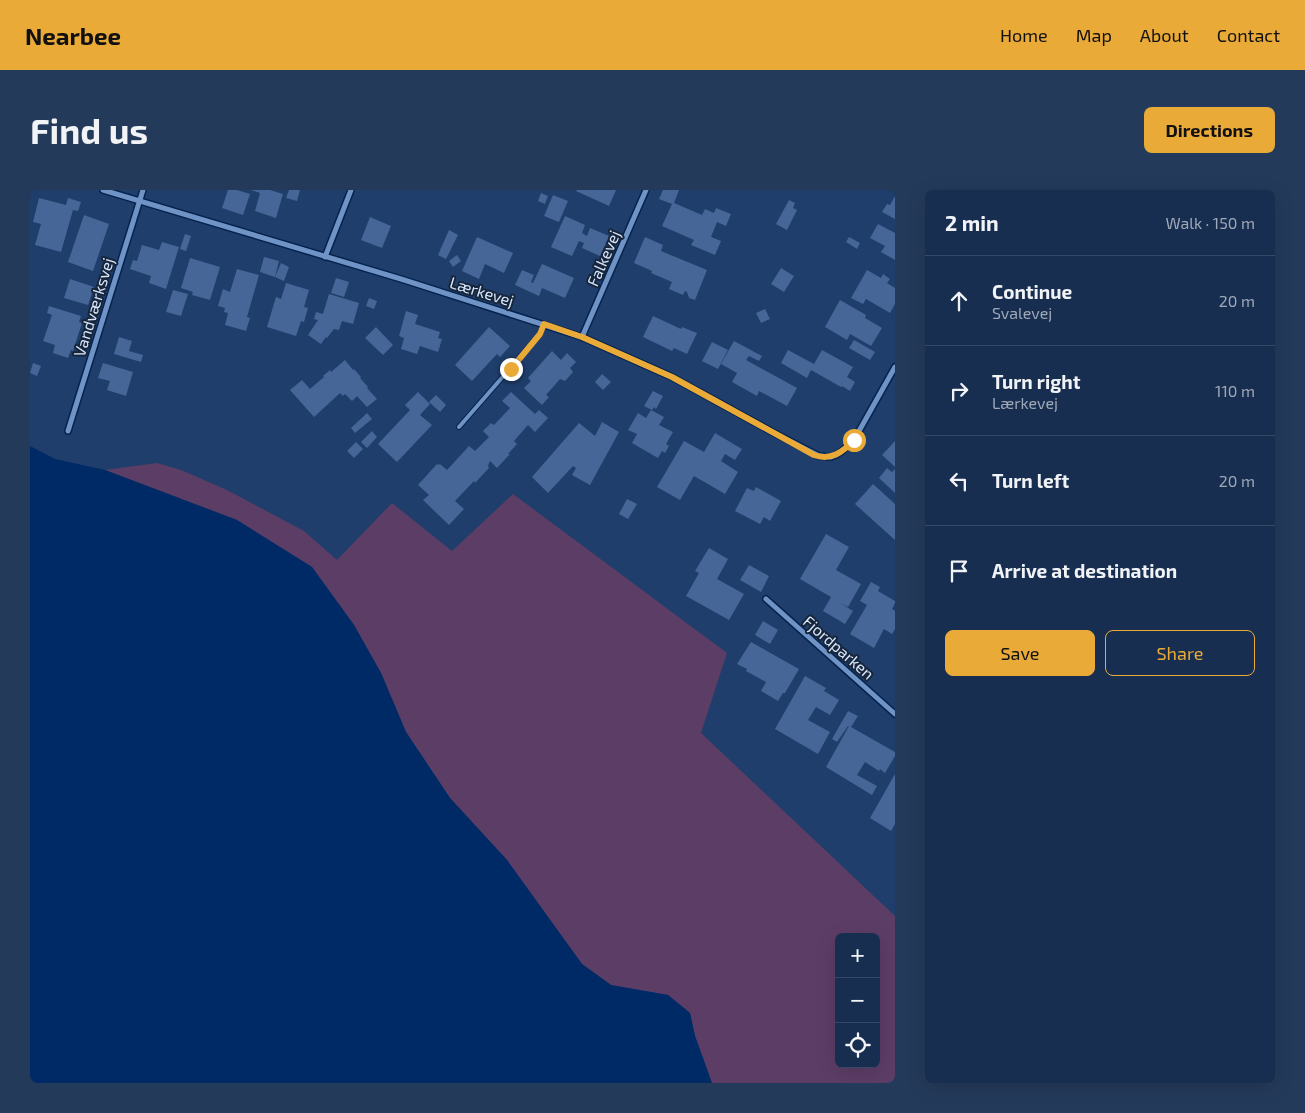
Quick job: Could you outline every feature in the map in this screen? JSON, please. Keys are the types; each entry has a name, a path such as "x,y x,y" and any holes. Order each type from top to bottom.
{"street":[{"name":"Lærkevej","path":"104,190 422,285 582,337 672,377 814,455 825,457 836,455 854,440 895,367"},
{"name":"Vandværksvej","path":"68,431 143,190"},
{"path":"325,257 351,190"},
{"name":"Falkevej","path":"582,337 646,190"},
{"name":"Fjordparken","path":"766,599 895,714"}],"lane":[{"path":"459,428 540,334 544,324"}],"shaded area":[{"path":"157,463 181,470 227,490 304,531 337,560 392,503 452,551 513,494 727,653 701,733 895,916 895,1082 712,1083 695,1036 690,1013 668,995 611,985 582,964 507,860 450,798 406,732 381,673 354,625 312,567 237,520 105,470"}],"water":[{"path":"30,446 55,459 105,470 237,520 312,567 354,625 381,673 406,732 450,798 507,860 582,964 611,985 668,995 690,1013 695,1036 712,1083 30,1083"}],"building":[{"path":"228,190 237,190 250,194 243,215 222,208"},
{"path":"251,190 270,190 283,194 276,218 255,211 260,193"},
{"path":"289,190 300,190 297,201 286,198"},
{"path":"577,190 616,190 609,206"},
{"path":"663,190 679,190 674,203 702,215 705,209 714,213 716,208 731,214 726,226 717,222 711,237 721,241 715,255 691,245 694,240 662,226 672,204 659,199"},
{"path":"541,193 548,196 545,204 538,201"},
{"path":"553,195 568,201 559,222 544,216"},
{"path":"895,196 895,219 882,212 887,204 890,205"},
{"path":"39,198 66,205 68,198 81,202 78,211 73,210 61,252 35,245 41,224 33,222"},
{"path":"789,200 795,203 793,208 797,210 787,230 776,224"},
{"path":"84,215 109,224 93,271 68,262"},
{"path":"565,216 585,225 582,233 587,236 590,228 609,236 600,256 582,248 584,243 579,241 572,256 551,247"},
{"path":"370,217 391,226 382,248 361,240"},
{"path":"878,224 895,233 895,260 881,252 885,246 870,238"},
{"path":"449,230 458,235 446,259 438,255"},
{"path":"185,234 191,236 186,251 180,249"},
{"path":"477,237 513,253 504,273 485,264 479,279 462,271"},
{"path":"645,237 663,245 661,251 707,270 695,300 689,298 685,291 683,295 669,289 672,282 634,263"},
{"path":"849,237 860,243 857,249 846,242"},
{"path":"162,242 179,247 166,289 149,283 151,276 130,269 133,260 137,261 142,245 159,250"},
{"path":"457,255 461,261 453,267 449,261"},
{"path":"264,257 279,261 275,277 260,272"},
{"path":"190,258 220,267 210,300 192,295 193,292 181,288"},
{"path":"281,263 289,267 284,281 275,277"},
{"path":"542,264 574,278 565,298 542,288 539,296 515,285 522,270 534,275 531,282 533,283"},
{"path":"781,268 794,276 784,292 771,284"},
{"path":"237,269 259,275 247,317 250,318 246,331 225,325 228,313 224,312 225,308 218,306 223,289 230,292"},
{"path":"867,270 881,278 883,274 890,279 887,283 895,288 895,304 890,313 866,299 863,304 851,298"},
{"path":"336,278 349,282 344,297 331,293"},
{"path":"70,279 94,287 88,305 64,298"},
{"path":"286,283 309,290 304,307 308,308 304,322 301,321 296,336 267,327 276,297 281,299"},
{"path":"173,290 188,294 181,316 166,312"},
{"path":"329,294 359,303 353,324 342,321 339,330 334,329 321,344 308,335 318,320 314,319 316,312 323,314"},
{"path":"369,298 377,301 374,309 366,306"},
{"path":"840,300 866,315 865,318 882,328 871,346 850,334 847,340 825,327"},
{"path":"49,306 81,316 79,322 82,323 73,351 71,350 68,358 53,353 55,345 43,341 52,315 47,313"},
{"path":"765,309 770,319 761,323 756,313"},
{"path":"406,311 418,315 415,324 440,332 438,338 442,339 438,352 420,346 417,354 401,349 404,338 399,336"},
{"path":"653,316 681,329 682,327 697,333 687,354 674,348 672,351 643,337"},
{"path":"376,327 393,345 383,355 365,338"},
{"path":"489,327 510,346 500,357 497,354 472,381 455,365"},
{"path":"119,337 132,341 129,351 143,355 141,362 114,354"},
{"path":"854,340 875,352 870,360 849,348"},
{"path":"734,341 762,356 759,361 749,356 746,360 797,388 787,406 759,391 757,396 732,382 737,373 721,364"},
{"path":"712,342 728,350 718,369 702,361"},
{"path":"788,350 814,364 822,350 853,367 847,377 855,382 850,391 811,370 807,378 781,363"},
{"path":"552,351 561,360 567,353 576,362 570,368 573,372 565,381 560,379 546,395 549,397 542,405 524,388 531,381 528,378"},
{"path":"345,360 361,377 367,388 377,399 367,407 357,396 352,401 345,394 343,396 340,393 314,417 290,390 302,380 310,389 330,370 331,372"},
{"path":"33,363 41,366 37,376 30,373"},
{"path":"103,363 133,372 126,396 107,390 110,381 98,378"},
{"path":"602,374 611,382 603,390 595,382"},
{"path":"653,391 663,396 656,409 654,407 652,410 644,406"},
{"path":"418,392 430,404 420,415 432,425 397,462 378,444 410,410 405,405"},
{"path":"511,392 535,414 539,410 548,418 535,432 528,425 514,441 517,444 508,454 510,454 497,468 490,461 489,468 455,501 464,509 449,525 423,500 429,495 418,485 437,464 440,464 447,470 469,446 475,451 489,437 483,431 491,423 494,425 510,408 502,401"},
{"path":"436,395 446,405 440,412 429,402"},
{"path":"651,410 664,417 659,425 673,432 666,444 669,446 665,453 662,451 658,458 632,443 637,434 628,430 638,413 646,418"},
{"path":"367,413 372,419 355,433 351,428"},
{"path":"602,422 619,432 590,485 572,475 576,468 573,466 548,493 532,477 579,423 595,436"},
{"path":"372,431 377,437 367,448 361,442"},
{"path":"715,433 742,449 735,460 725,454 721,461 738,472 725,494 694,476 680,500 657,487 684,441 704,452"},
{"path":"895,441 895,467 882,455"},
{"path":"356,442 363,449 354,458 347,451"},
{"path":"887,468 892,472 895,469 895,493 879,478"},
{"path":"873,484 895,504 895,540 855,504"},
{"path":"756,487 781,501 770,521 764,517 760,524 735,511 747,488 754,491"},
{"path":"627,499 637,504 628,519 619,514"},
{"path":"826,534 849,547 836,570 861,584 848,607 840,603 853,611 845,624 823,611 831,597 800,579"},
{"path":"709,548 728,559 717,579 744,594 729,620 686,596 699,573 695,571"},
{"path":"749,565 769,576 761,592 740,580"},
{"path":"871,582 880,587 878,591 895,601 892,609 895,611 895,629 892,634 884,629 874,648 850,634 867,605 860,601"},
{"path":"763,621 778,630 770,644 755,635"},
{"path":"751,642 799,669 778,701 761,691 766,682 737,664"},
{"path":"805,676 826,688 824,691 839,700 830,715 816,707 808,720 830,732 818,754 775,729"},
{"path":"848,711 858,716 851,727 895,752 895,756 885,773 865,762 857,775 877,786 872,795 826,767 849,726 837,742 832,739"},
{"path":"895,774 895,824 891,831 870,818"}],"route":[{"path":"511,369 540,334 544,324 582,337 672,377 814,455 830,457 836,455 854,440"}]}
